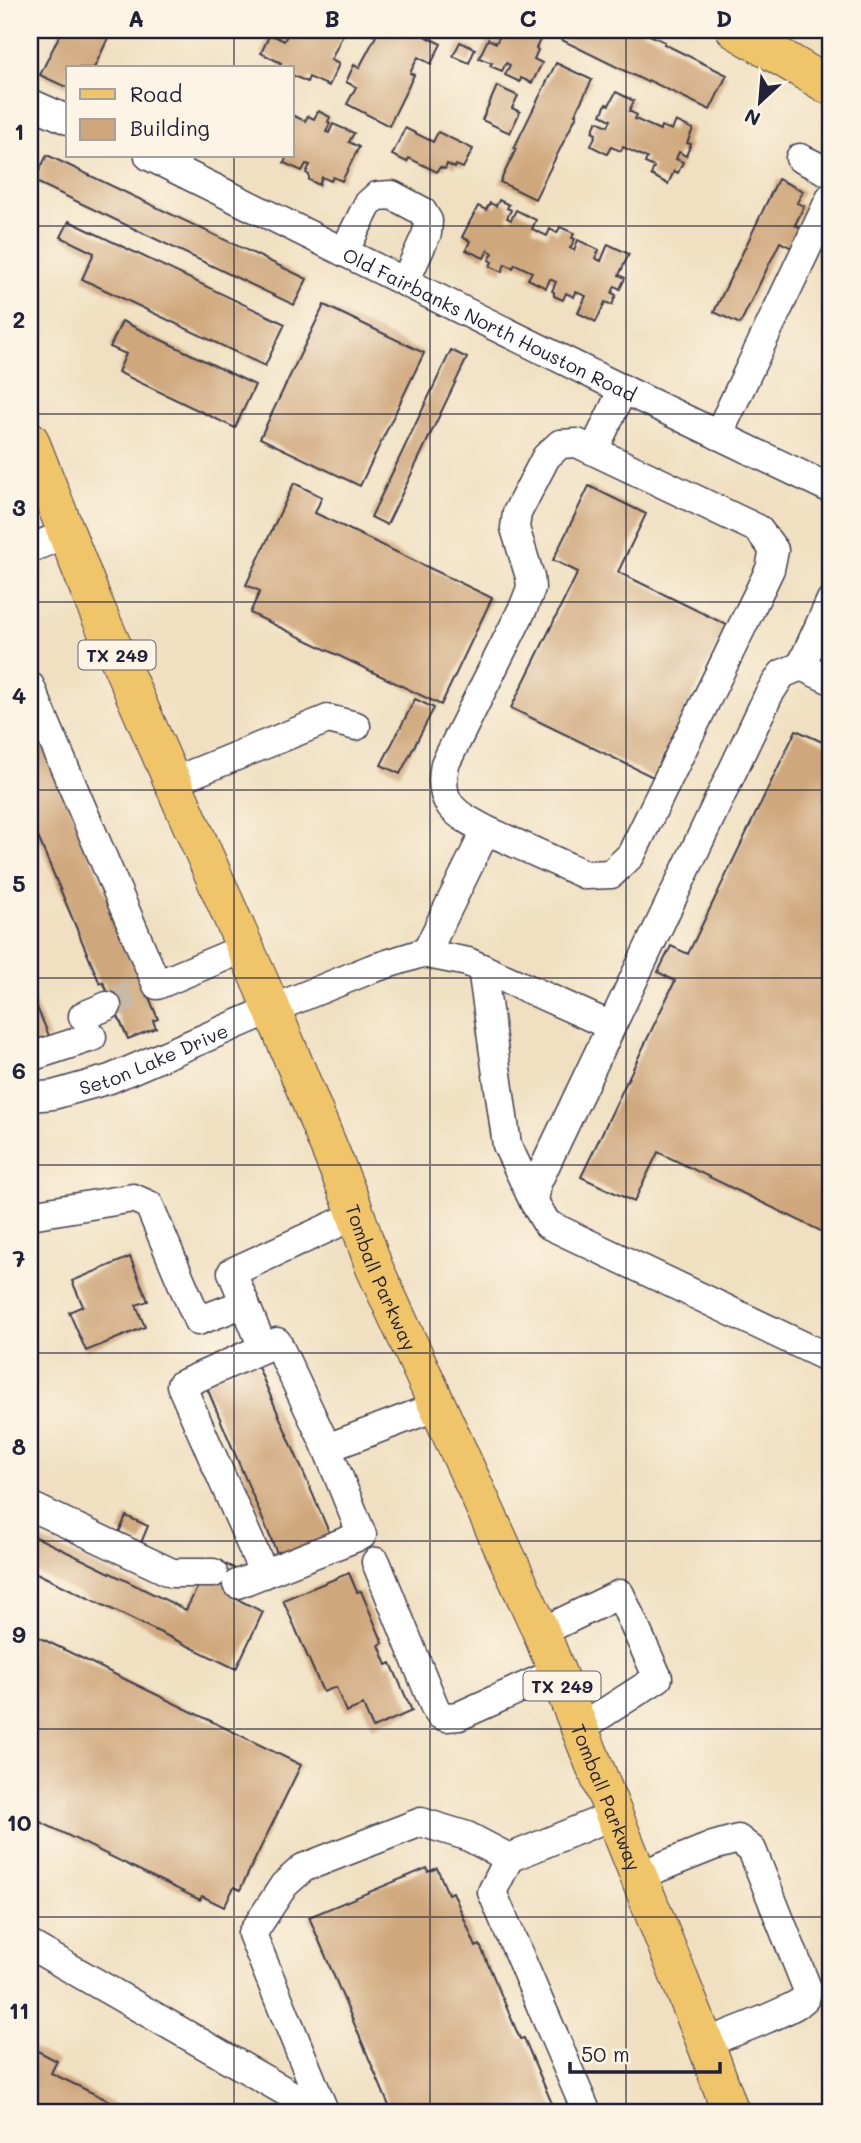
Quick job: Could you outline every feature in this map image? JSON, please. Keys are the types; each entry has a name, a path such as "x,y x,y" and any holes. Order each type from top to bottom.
{"main road":[{"path":"735,30 831,87"},
{"name":"Tomball Parkway","path":"30,440 94,603 272,1009 356,1215 374,1267 541,1632 731,2113"}],"street":[{"path":"30,103 66,119"},
{"name":"Old Fairbanks North Houston Road","path":"153,158 831,489"},
{"path":"800,158 831,173"},
{"path":"344,252 368,204 377,196 392,195 422,211 428,221 428,233 405,282"},
{"path":"718,435 831,198"},
{"path":"594,450 623,389"},
{"path":"577,443 758,529 774,550 770,569 631,855 611,874 586,875 486,830 459,816 447,802 442,781 446,764 531,588 515,528 517,513 545,457 560,444 577,443"},
{"path":"30,549 67,533"},
{"path":"534,1202 537,1183 769,694 782,674 801,666 831,600"},
{"path":"801,666 831,680"},
{"path":"30,686 149,988 245,947"},
{"path":"172,782 328,719 356,726"},
{"path":"486,830 426,953 468,962 611,1026"},
{"name":"Seton Lake Drive","path":"30,1097 53,1096 110,1079 371,969 426,953"},
{"path":"482,968 507,1145 547,1224 831,1359"},
{"path":"30,1057 94,1020"},
{"path":"30,1215 133,1198 149,1205 198,1321 245,1303"},
{"path":"263,1348 232,1272 356,1215"},
{"path":"30,1506 172,1573 225,1579 264,1574 362,1535 327,1448 277,1342 180,1385 264,1574"},
{"path":"327,1448 438,1406"},
{"path":"376,1562 440,1715 458,1716 557,1672"},
{"path":"541,1632 620,1594 658,1678 579,1729"},
{"path":"587,2113 492,1892 509,1858 614,1815"},
{"path":"324,2113 252,1934 284,1885 303,1868 421,1822 467,1836 509,1858"},
{"path":"638,1876 713,1846 738,1839 752,1850 807,1988 807,1996 804,2001 784,2011 705,2043"},
{"path":"30,1945 324,2113"}],"building":[{"path":"62,30 112,30 95,66 66,66 66,87 40,75"},
{"path":"290,30 345,30 331,60 339,64 329,86 309,77 307,82 294,76 294,66 279,66 281,63 261,53 270,34 284,41"},
{"path":"364,30 423,30 421,34 441,44 431,64 418,57 410,73 414,75 389,126 347,104 356,87 346,82 354,65 359,68 376,36"},
{"path":"506,30 545,30 534,59 542,63 532,83 521,78 520,82 505,75 510,65 506,63 502,71 479,58 488,39 496,43"},
{"path":"566,30 639,30 727,75 710,110 562,40"},
{"path":"460,42 475,49 469,63 453,56"},
{"path":"556,63 592,80 535,199 500,182"},
{"path":"497,86 518,96 512,108 520,112 510,133 482,120"},
{"path":"616,92 634,101 629,111 637,115 635,119 660,130 661,126 672,130 676,121 693,129 687,143 691,144 686,156 679,152 676,159 683,162 678,173 674,171 668,184 651,175 654,167 645,163 647,158 623,147 621,151 611,147 607,154 591,146 596,134 592,132 597,121 608,126 611,120 601,115"},
{"path":"318,111 330,117 326,132 329,133 333,124 354,133 349,142 359,147 342,181 333,177 331,181 322,177 319,185 309,180 306,173 310,165 306,164 302,171 284,163 286,158 294,158 294,116 305,121 308,116 314,119"},
{"path":"405,128 433,142 438,132 473,149 463,168 447,164 445,169 440,167 437,172 409,158 407,162 392,155"},
{"path":"47,155 307,279 294,305 34,181"},
{"path":"778,179 803,191 797,203 804,206 795,225 806,230 796,250 780,242 740,324 714,312"},
{"path":"499,200 509,205 507,208 511,210 507,218 511,220 516,210 536,220 532,229 547,236 550,229 557,233 560,227 574,233 572,238 575,239 570,248 574,250 578,240 599,250 595,258 601,261 608,244 629,254 619,275 625,278 620,289 615,286 612,293 616,295 612,305 605,302 596,322 578,313 586,296 576,292 574,297 566,293 563,300 554,296 552,291 556,282 550,279 546,288 528,279 532,272 515,264 513,268 505,264 502,272 490,266 492,262 489,260 493,253 488,250 484,258 466,250 470,241 462,237 478,206 486,210 490,203 496,206"},
{"path":"69,221 285,324 265,366 82,279 94,253 61,237"},
{"path":"324,305 424,353 360,486 260,438"},
{"path":"122,321 255,385 235,428 118,372 126,354 110,347"},
{"path":"451,350 467,358 387,525 371,517"},
{"path":"294,483 322,497 315,513 492,598 441,705 250,613 260,591 246,585"},
{"path":"589,486 646,514 618,572 727,625 653,777 511,708 578,572 553,560"},
{"path":"415,699 434,708 400,774 381,765"},
{"path":"30,709 158,1019 153,1021 156,1028 128,1039 103,982 100,984 30,818"},
{"path":"796,730 831,746 831,790 826,802 831,805 831,1236 658,1152 634,1202 581,1177 675,981 658,972 671,946 688,954"},
{"path":"30,991 50,1038 30,1046"},
{"path":"130,1257 148,1301 136,1305 145,1327 86,1351 69,1312 83,1306 72,1281"},
{"path":"255,1360 332,1539 280,1560 204,1381"},
{"path":"126,1516 148,1526 141,1543 119,1532"},
{"path":"30,1534 186,1610 200,1582 219,1561 242,1572 231,1596 263,1612 236,1669 30,1570"},
{"path":"349,1573 357,1592 361,1591 383,1643 379,1645 387,1665 391,1663 412,1711 373,1728 363,1705 346,1712 336,1687 323,1692 283,1600"},
{"path":"30,1633 301,1765 240,1890 234,1887 224,1907 202,1896 200,1900 30,1817"},
{"path":"427,1868 428,1872 437,1868 448,1894 453,1892 476,1947 480,1945 520,2039 524,2038 556,2113 392,2113 309,1917"},
{"path":"30,2047 57,2061 51,2073 134,2113 30,2113"}],"tunnel":[{"path":"107,1006 141,991"}]}
